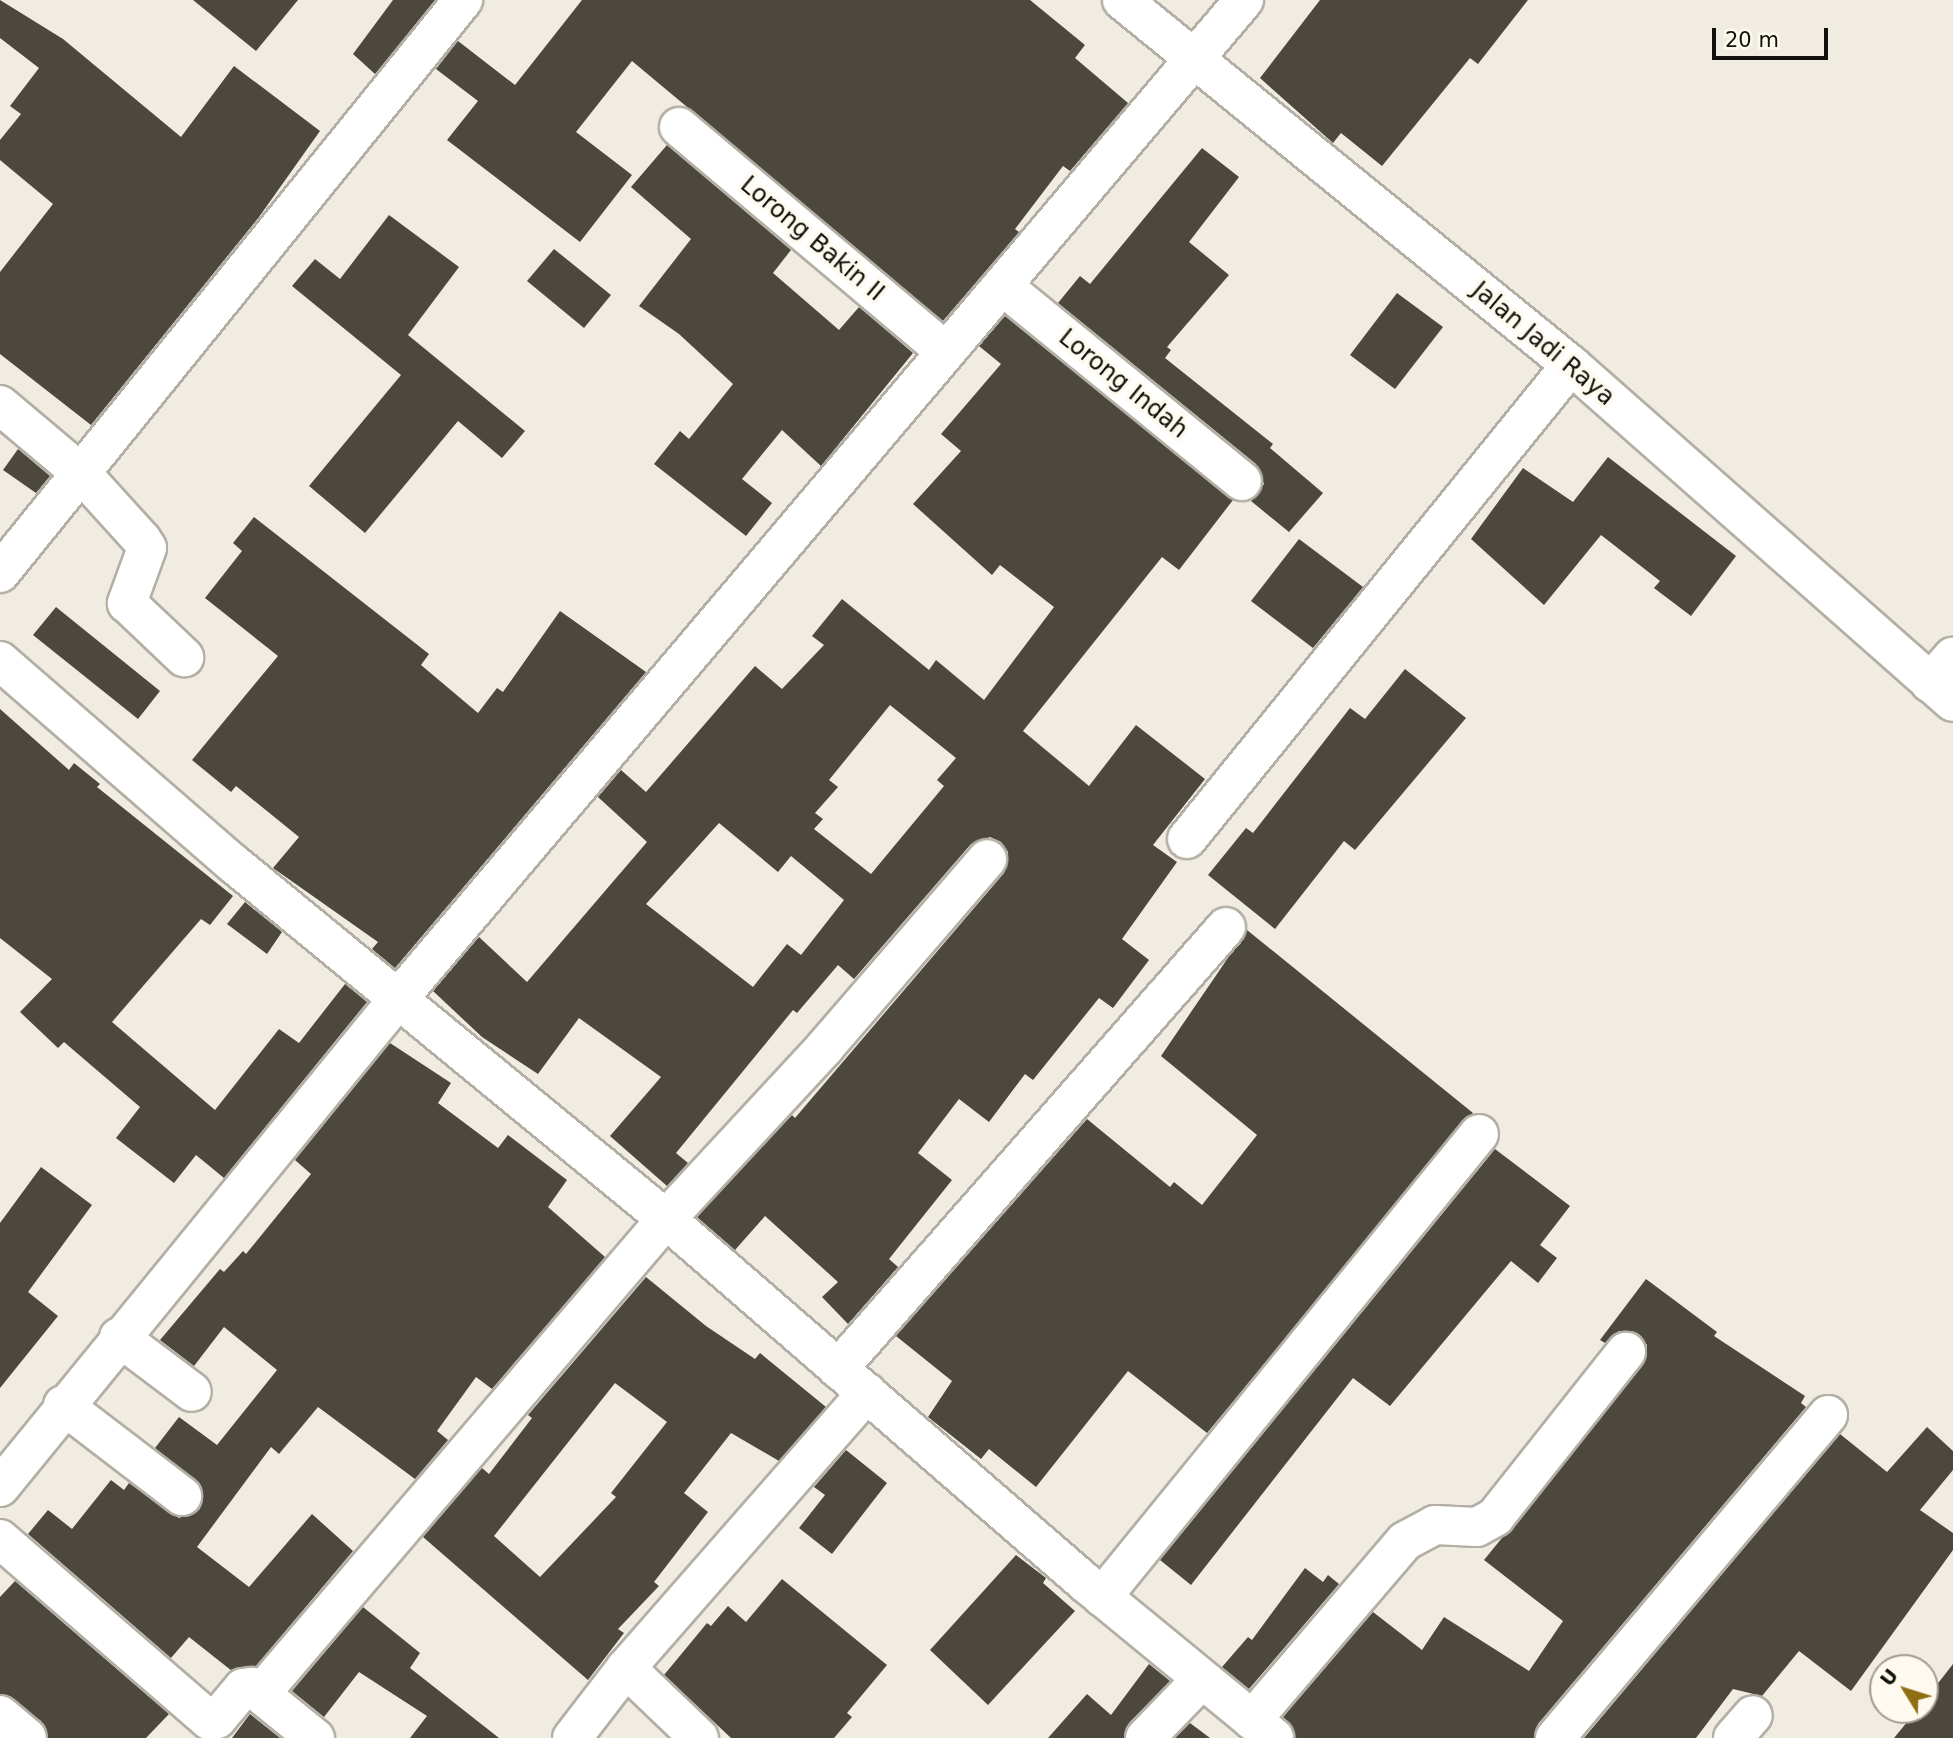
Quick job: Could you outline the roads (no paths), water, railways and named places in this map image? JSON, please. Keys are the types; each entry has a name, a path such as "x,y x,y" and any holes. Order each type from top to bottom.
{"street":[{"path":"0,573 83,475 463,0"},
{"name":"Jalan Jadi Raya","path":"1122,0 1193,62 1571,365 1945,681"},
{"path":"0,1487 63,1405 398,999 944,350 1004,286 1244,0"},
{"name":"Lorong Bakin II","path":"679,127 944,350"},
{"name":"Lorong Indah","path":"1004,286 1242,481"},
{"path":"1186,839 1571,365"},
{"path":"0,405 83,475 147,548 127,603 133,614 184,657"},
{"path":"0,661 398,999 666,1219 1102,1597 1263,1729 1405,1541 1434,1525 1477,1527 1495,1517 1626,1352"},
{"path":"262,1692 666,1219 825,1047 987,859"},
{"path":"572,1738 852,1381 1226,927"},
{"path":"1102,1597 1479,1134"},
{"path":"119,1337 192,1392"},
{"path":"63,1405 182,1496"},
{"path":"1555,1738 1828,1415"},
{"path":"0,1539 209,1720 217,1719 243,1688 262,1692 315,1738"},
{"path":"626,1668 699,1738"},
{"path":"1145,1738 1201,1680"},
{"path":"0,1715 27,1738"}]}
